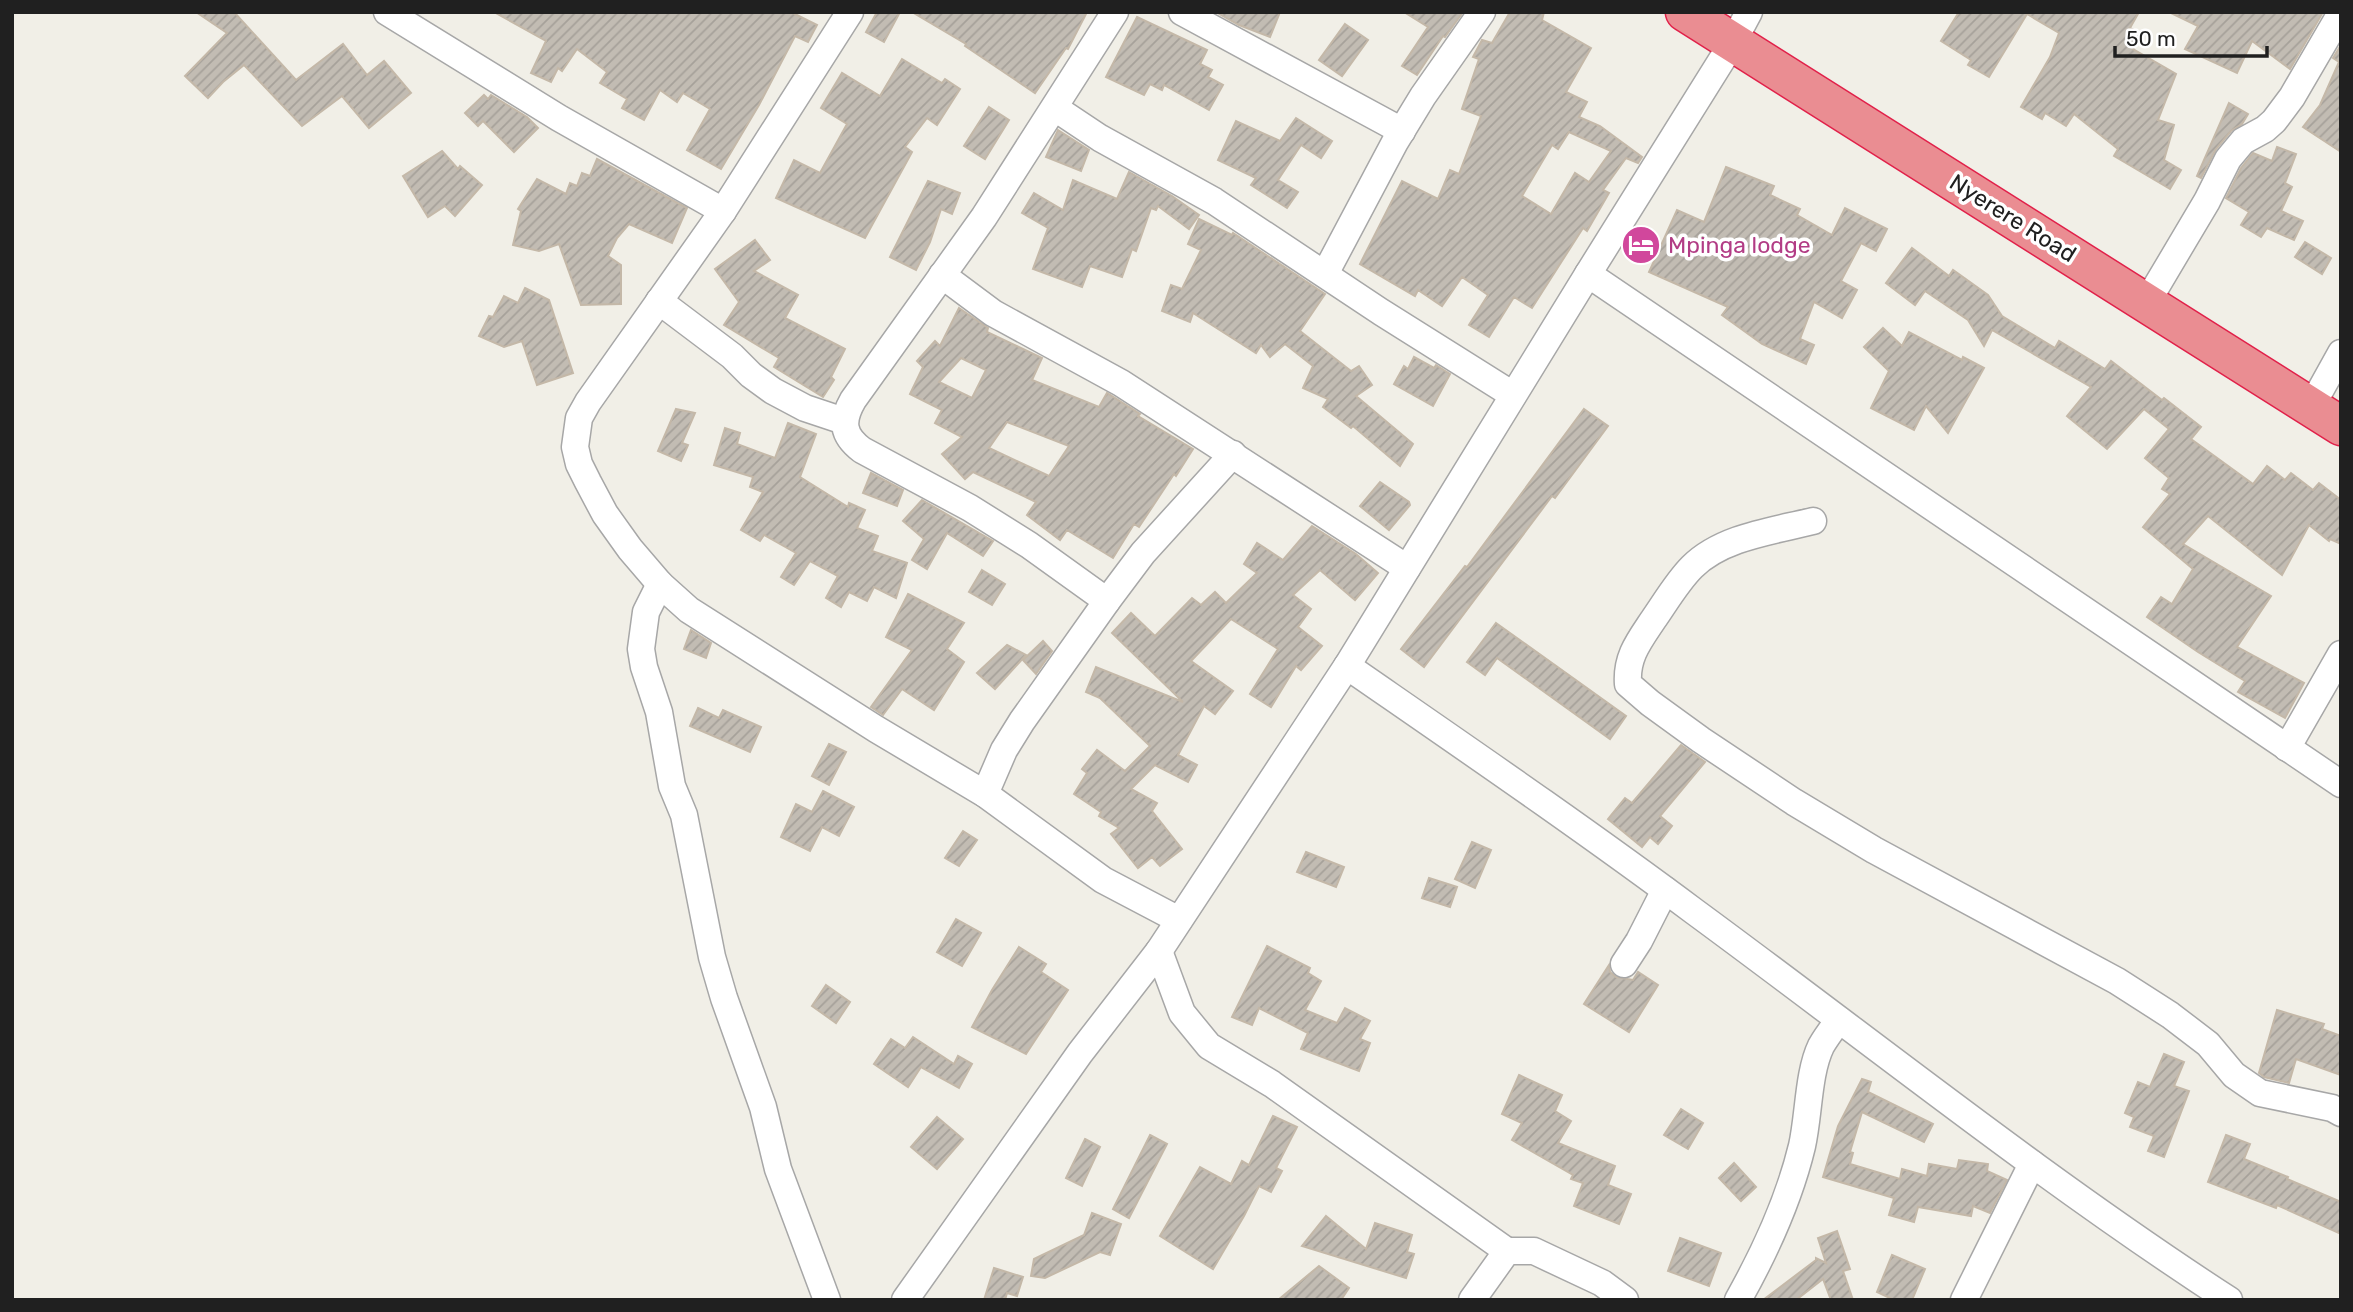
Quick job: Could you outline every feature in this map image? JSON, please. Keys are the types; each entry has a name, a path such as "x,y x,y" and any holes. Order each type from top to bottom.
{"highway":[{"name":"Nyerere Road","path":"1685,12 1741,27 2147,302 2326,416"}],"street":[{"path":"387,12 559,118 723,211"},
{"path":"850,12 723,211 588,402 579,418 575,447 579,464 605,514 630,549 660,584 689,610 876,729 985,794 1103,880 1179,920"},
{"path":"1107,601 1029,545 970,508 862,450 848,438 844,421 853,400 984,217 1115,12"},
{"path":"1182,12 1402,131"},
{"path":"1325,274 1358,208 1402,131 1482,12"},
{"path":"2147,302 2207,201 2228,159 2243,141 2274,121 2292,97 2341,13"},
{"path":"905,1300 1080,1053 1159,951 1347,666 1741,27"},
{"path":"1055,108 1100,138 1214,201 1513,395"},
{"path":"1587,274 2341,784"},
{"path":"942,275 1008,322 1121,383 1407,568"},
{"path":"659,301 773,391 805,408 844,421"},
{"path":"2326,416 2341,353"},
{"path":"985,794 1004,750 1022,721 1107,601 1143,553 1233,454"},
{"path":"1813,521 1738,540 1692,567 1638,642 1627,668 1628,684 1670,718 1794,802 1874,850 2117,981 2170,1015 2208,1044 2234,1075 2260,1093 2332,1108 2341,1113"},
{"path":"660,584 646,612 641,649 659,712 671,786 684,815 712,957 724,998 763,1107 778,1169 827,1300"},
{"path":"2287,748 2341,654"},
{"path":"1347,666 1510,778 1665,890 2032,1164 2229,1300"},
{"path":"1625,964 1665,890"},
{"path":"1159,951 1182,1013 1209,1046 1272,1084 1507,1251 1534,1251 1602,1283 1625,1300"},
{"path":"1738,1300 1765,1251 1779,1214 1801,1148 1815,1064 1820,1048 1839,1020"},
{"path":"1964,1300 2032,1164"},
{"path":"1472,1300 1507,1251"}],"building":[{"path":"196,12 234,12 296,80 343,44 367,75 384,61 411,93 369,128 342,96 302,126 244,65 208,98 185,76 227,33"},
{"path":"494,12 791,12 817,25 808,42 795,36 721,169 687,150 710,109 683,93 677,102 660,90 644,120 622,108 627,99 600,83 607,72 577,49 562,71 558,68 551,82 531,73 546,41"},
{"path":"877,12 900,12 884,42 866,32"},
{"path":"912,12 1087,12 1068,49 1066,48 1035,93 965,46 966,44"},
{"path":"1216,12 1280,12 1270,37 1239,25"},
{"path":"1404,12 1463,12 1417,75 1402,66 1428,27"},
{"path":"1510,12 1544,12 1542,20 1591,48 1566,92 1587,102 1579,117 1600,126 1642,157 1638,163 1626,158 1603,190 1609,193 1587,231 1583,228 1532,308 1514,297 1489,337 1469,325 1488,295 1462,277 1442,306 1418,290 1415,296 1360,264 1402,181 1438,199 1450,170 1459,174 1481,116 1462,109 1479,59 1473,57 1482,40 1492,43","holes":["1569,132 1611,151 1589,182 1575,173 1551,214 1522,196 1552,145 1558,149"]},
{"path":"1959,12 2139,12 2130,28 2141,34 2133,49 2176,74 2158,120 2174,125 2164,160 2181,170 2170,189 2114,156 2118,149 2074,114 2066,126 2045,113 2042,119 2021,107 2050,57 2059,33 2027,14 1989,77 1968,65 1971,60 1941,41"},
{"path":"2169,12 2323,12 2290,69 2252,41 2237,73 2185,49 2198,26"},
{"path":"1137,17 1207,50 1200,64 1212,70 1208,77 1223,85 1209,110 1164,85 1162,90 1150,84 1144,95 1106,77"},
{"path":"1345,24 1368,40 1342,76 1319,60"},
{"path":"2341,45 2341,152 2303,127 2320,105 2339,62 2333,58"},
{"path":"902,59 942,83 945,79 960,89 937,125 927,118 905,147 912,152 865,238 776,198 794,160 820,173 847,124 821,108 842,73 880,96"},
{"path":"484,95 488,99 491,95 527,117 538,128 514,152 483,121 478,126 465,113"},
{"path":"2229,103 2248,114 2242,124 2231,131 2216,149 2201,178 2197,176"},
{"path":"989,107 1009,120 985,159 964,146"},
{"path":"1296,118 1332,141 1321,158 1301,145 1278,180 1298,192 1287,208 1251,185 1256,178 1218,160 1236,121 1280,141"},
{"path":"1058,130 1089,150 1081,171 1046,157"},
{"path":"2277,147 2296,154 2285,183 2292,187 2281,211 2303,221 2294,240 2267,228 2261,237 2241,225 2249,212 2226,198 2241,168 2253,153 2272,161"},
{"path":"442,151 458,169 460,166 482,185 455,216 445,206 428,217 403,176"},
{"path":"597,159 687,208 672,243 629,224 617,238 608,256 621,265 621,304 581,305 559,244 539,251 513,245 521,211 518,209 537,179 566,194 570,183 577,186 582,173 590,176"},
{"path":"1726,167 1774,186 1770,195 1800,209 1797,215 1832,235 1845,208 1887,229 1876,251 1861,243 1841,281 1857,290 1842,318 1814,302 1800,339 1814,345 1806,364 1762,344 1722,315 1728,307 1649,272 1677,210 1704,222"},
{"path":"1129,172 1199,215 1189,229 1158,206 1156,210 1151,208 1136,251 1132,249 1122,277 1090,266 1082,287 1033,269 1048,228 1022,213 1034,193 1063,210 1073,180 1117,199"},
{"path":"928,181 960,193 952,214 941,209 930,242 916,270 890,257"},
{"path":"1199,219 1232,235 1233,233 1325,294 1300,331 1351,371 1359,366 1372,385 1356,396 1413,444 1400,466 1353,426 1351,428 1323,407 1328,399 1303,388 1313,366 1285,344 1270,357 1261,345 1256,353 1193,313 1190,322 1162,311 1171,285 1182,289 1201,250 1188,244"},
{"path":"755,240 770,260 754,271 798,295 785,318 845,349 831,377 834,380 823,397 774,367 779,358 724,325 739,302 715,269"},
{"path":"2305,242 2331,258 2322,274 2295,257"},
{"path":"1912,248 1949,276 1953,270 1988,295 2002,316 2055,348 2059,341 2105,369 2111,361 2201,427 2191,439 2253,484 2267,466 2285,480 2291,473 2313,490 2319,483 2341,500 2341,544 2330,539 2329,541 2309,525 2282,575 2208,516 2183,544 2271,596 2237,647 2304,683 2285,718 2238,692 2245,681 2147,617 2161,597 2172,604 2193,569 2143,527 2170,494 2162,489 2169,478 2145,458 2169,429 2144,409 2107,449 2067,416 2091,387 1992,330 1984,346 1968,320 1925,291 1915,305 1886,283"},
{"path":"525,288 549,300 573,373 537,385 522,341 504,347 479,336 489,316 493,317 504,296 518,303"},
{"path":"959,308 988,328 987,332 1042,358 1032,380 1099,407 1107,393 1140,414 1138,416 1193,449 1139,527 1134,524 1113,558 1067,530 1060,540 1027,515 1036,502 973,472 965,479 942,454 962,437 935,423 942,410 910,394 923,367 917,361 935,341 940,346","holes":["961,358 986,370 972,398 939,382","1007,422 1069,446 1049,476 989,448"]},
{"path":"1883,328 1902,346 1909,332 1962,360 1963,357 1984,368 1948,433 1926,406 1914,430 1871,408 1889,371 1864,347"},
{"path":"1414,357 1434,368 1436,365 1450,374 1433,406 1394,384 1404,366 1408,369"},
{"path":"676,409 695,413 682,443 688,445 681,461 658,451"},
{"path":"1584,409 1608,426 1424,667 1401,649 1465,566 1467,567"},
{"path":"788,423 816,434 800,477 848,507 849,503 865,510 857,528 878,536 872,551 907,563 896,598 874,587 867,601 849,592 841,607 826,598 838,576 810,561 794,585 781,577 796,553 764,535 760,541 741,530 763,492 750,487 753,477 714,465 725,428 740,433 737,444 775,458"},
{"path":"871,473 903,490 897,506 863,493"},
{"path":"1380,482 1410,505 1389,530 1360,506"},
{"path":"922,500 993,541 983,556 947,533 927,569 912,560 924,539 903,521"},
{"path":"1312,526 1356,554 1378,573 1355,600 1320,570 1293,595 1311,609 1298,627 1322,646 1301,670 1296,666 1271,707 1250,694 1278,649 1231,619 1191,661 1233,691 1215,714 1204,706 1178,755 1197,765 1188,782 1155,765 1131,789 1157,803 1152,811 1182,849 1160,866 1152,857 1138,868 1111,834 1119,828 1099,816 1101,812 1074,794 1087,773 1082,769 1097,750 1125,771 1150,746 1100,698 1086,692 1096,667 1183,702 1112,633 1131,613 1155,636 1192,598 1201,605 1215,592 1226,603 1257,573 1244,564 1257,543 1283,560"},
{"path":"982,570 1005,584 992,605 969,592"},
{"path":"908,594 964,623 947,649 964,662 934,710 902,689 883,715 871,707 912,650 886,637"},
{"path":"1496,623 1626,716 1610,739 1497,658 1485,675 1467,662"},
{"path":"691,630 711,643 706,658 684,649"},
{"path":"1043,641 1052,651 1036,674 1023,660"},
{"path":"1007,645 1026,655 995,689 977,673"},
{"path":"698,708 719,718 723,710 761,727 750,752 690,726"},
{"path":"829,744 846,752 829,785 812,776"},
{"path":"1681,745 1705,762 1660,816 1672,826 1658,844 1650,837 1642,847 1608,819 1625,798 1632,803"},
{"path":"823,791 854,807 839,836 822,827 810,851 781,837 796,804 812,812"},
{"path":"963,831 977,840 959,866 945,858"},
{"path":"1472,842 1491,850 1475,888 1455,879"},
{"path":"1306,852 1344,867 1336,887 1297,872"},
{"path":"1429,878 1457,887 1450,907 1422,898"},
{"path":"956,919 981,933 962,966 937,952"},
{"path":"1267,946 1310,968 1308,973 1321,981 1305,1010 1337,1023 1345,1008 1370,1021 1360,1039 1370,1043 1359,1071 1301,1049 1308,1033 1259,1008 1252,1025 1232,1017"},
{"path":"1019,947 1046,964 1041,972 1068,990 1026,1054 972,1027"},
{"path":"1609,965 1610,972 1616,977 1633,980 1638,972 1658,985 1629,1032 1584,1004"},
{"path":"826,985 850,1002 836,1023 812,1006"},
{"path":"2277,1010 2324,1024 2322,1029 2341,1036 2341,1075 2296,1059 2289,1083 2264,1077 2259,1073"},
{"path":"913,1037 954,1064 958,1056 972,1064 959,1088 921,1067 908,1087 874,1064 891,1039 905,1048"},
{"path":"2164,1054 2184,1062 2174,1086 2189,1091 2164,1157 2148,1151 2154,1136 2130,1127 2134,1117 2125,1113 2138,1082 2150,1087"},
{"path":"1519,1075 1562,1095 1555,1111 1571,1121 1558,1143 1615,1166 1608,1185 1631,1194 1619,1224 1574,1206 1583,1183 1571,1179 1573,1175 1512,1140 1522,1123 1502,1114"},
{"path":"1862,1079 1871,1082 1868,1092 1933,1124 1924,1142 1862,1112 1850,1152 1853,1153 1850,1164 1900,1179 1902,1169 1927,1176 1929,1164 1957,1169 1959,1160 1988,1164 1987,1171 2007,1180 1990,1213 1973,1206 1971,1216 1918,1207 1914,1222 1889,1215 1894,1198 1823,1177 1838,1126"},
{"path":"1681,1109 1703,1123 1688,1149 1664,1135"},
{"path":"1273,1116 1297,1127 1276,1168 1282,1171 1271,1192 1259,1186 1213,1269 1160,1236 1200,1167 1231,1184 1242,1161 1249,1165"},
{"path":"937,1117 963,1139 937,1169 911,1147"},
{"path":"1150,1135 1167,1144 1129,1218 1113,1209"},
{"path":"2226,1135 2250,1144 2244,1159 2341,1202 2341,1234 2277,1205 2276,1208 2208,1182"},
{"path":"1085,1139 1100,1147 1082,1186 1066,1178"},
{"path":"1734,1163 1756,1187 1741,1201 1719,1178"},
{"path":"1092,1213 1121,1224 1110,1255 1100,1252 1045,1278 1031,1276 1034,1259 1084,1235"},
{"path":"1326,1216 1366,1249 1375,1223 1412,1235 1407,1252 1414,1254 1406,1278 1302,1246"},
{"path":"1837,1231 1850,1269 1843,1271 1853,1300 1831,1300 1823,1279 1796,1300 1763,1300 1816,1258 1826,1263 1818,1238"},
{"path":"1680,1238 1721,1253 1709,1286 1668,1271"},
{"path":"1892,1255 1925,1269 1912,1300 1894,1300 1877,1292"},
{"path":"1319,1266 1349,1288 1341,1300 1278,1300"},
{"path":"994,1268 1023,1277 1017,1296 1007,1293 1005,1300 984,1300"}],"place":[{"name":"Mpinga lodge","path":"1641,245"}]}
